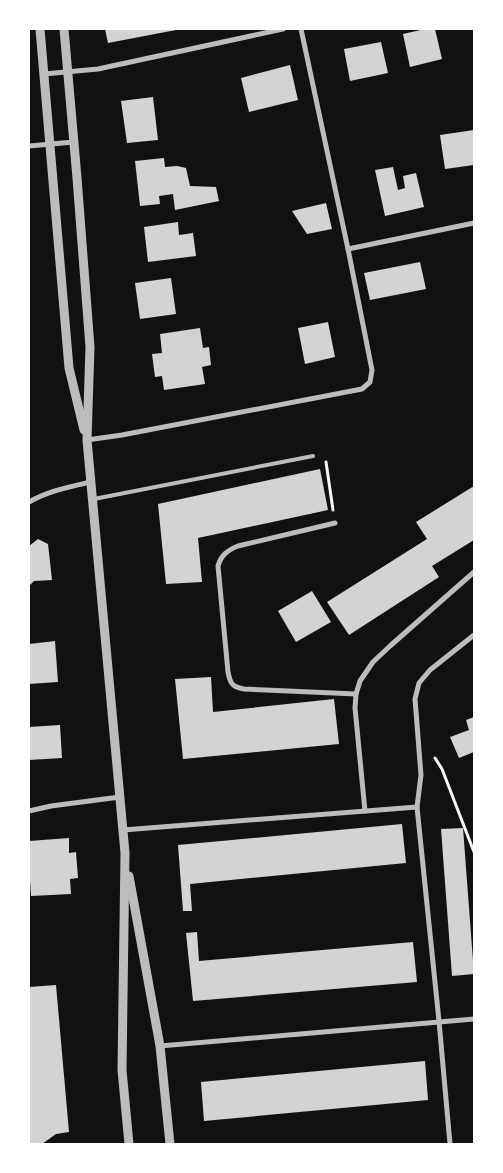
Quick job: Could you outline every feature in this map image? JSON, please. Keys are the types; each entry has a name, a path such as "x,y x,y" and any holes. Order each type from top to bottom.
{"street":[{"path":"40,29 69,368 87,440"},
{"path":"64,29 90,347 87,440 125,853 160,1046 170,1144"},
{"path":"44,74 98,69 283,29"},
{"path":"87,440 362,389 370,382 372,370 302,29"},
{"path":"29,146 74,142"},
{"path":"348,249 474,223"},
{"path":"29,502 39,496 60,489 91,482"},
{"path":"335,523 238,546 224,554 218,566 228,672 232,684 244,690 356,694"},
{"path":"365,811 354,708 360,681 373,662 474,572"},
{"path":"450,1144 417,807 421,775 415,699 419,683 430,670 474,635"},
{"path":"29,811 51,806 120,797"},
{"path":"123,830 417,807"},
{"path":"125,853 122,1070 128,1144"},
{"path":"160,1046 474,1019"}],"lane":[{"path":"92,500 313,456"}],"path":[{"path":"313,456 324,454 331,492"},
{"path":"432,752 442,769 474,852"}],"building":[{"path":"105,29 176,29 176,30 108,43"},
{"path":"425,29 435,29 442,59 410,67 403,34"},
{"path":"381,42 388,73 350,81 344,49"},
{"path":"290,65 298,100 249,112 241,78"},
{"path":"153,97 158,140 127,143 121,101"},
{"path":"474,130 474,165 445,169 440,135"},
{"path":"164,158 165,167 177,166 186,168 190,186 216,187 219,201 175,210 173,194 159,196 160,204 140,206 135,161"},
{"path":"393,167 398,190 405,188 403,176 416,173 424,207 385,216 375,170"},
{"path":"326,203 332,229 307,234 292,211"},
{"path":"178,222 179,235 193,233 196,256 148,262 144,227"},
{"path":"420,262 426,289 370,300 364,273"},
{"path":"171,278 176,314 140,319 135,283"},
{"path":"328,322 335,357 305,364 298,328"},
{"path":"200,328 203,348 209,347 211,365 202,367 205,384 164,390 162,376 155,377 152,354 162,353 160,334"},
{"path":"320,469 328,510 198,538 202,582 166,584 158,504"},
{"path":"474,486 474,540 432,566 439,577 349,635 327,602 427,539 416,522"},
{"path":"38,539 48,544 52,580 34,581 29,586 29,546"},
{"path":"312,591 331,622 296,642 278,611"},
{"path":"55,641 58,682 29,684 29,644"},
{"path":"211,677 213,712 334,699 339,744 183,759 175,679"},
{"path":"474,717 474,752 459,758 450,737 469,730 466,720"},
{"path":"60,725 62,758 29,760 29,727"},
{"path":"402,824 406,863 190,884 192,911 183,911 178,845"},
{"path":"463,828 474,974 452,976 441,829"},
{"path":"69,838 69,853 76,852 78,878 70,879 71,894 31,896 29,841"},
{"path":"197,932 199,961 413,942 417,982 193,1001 186,933"},
{"path":"56,985 69,1132 56,1134 42,1144 29,1144 29,987"},
{"path":"425,1061 428,1100 204,1121 201,1082"}]}
